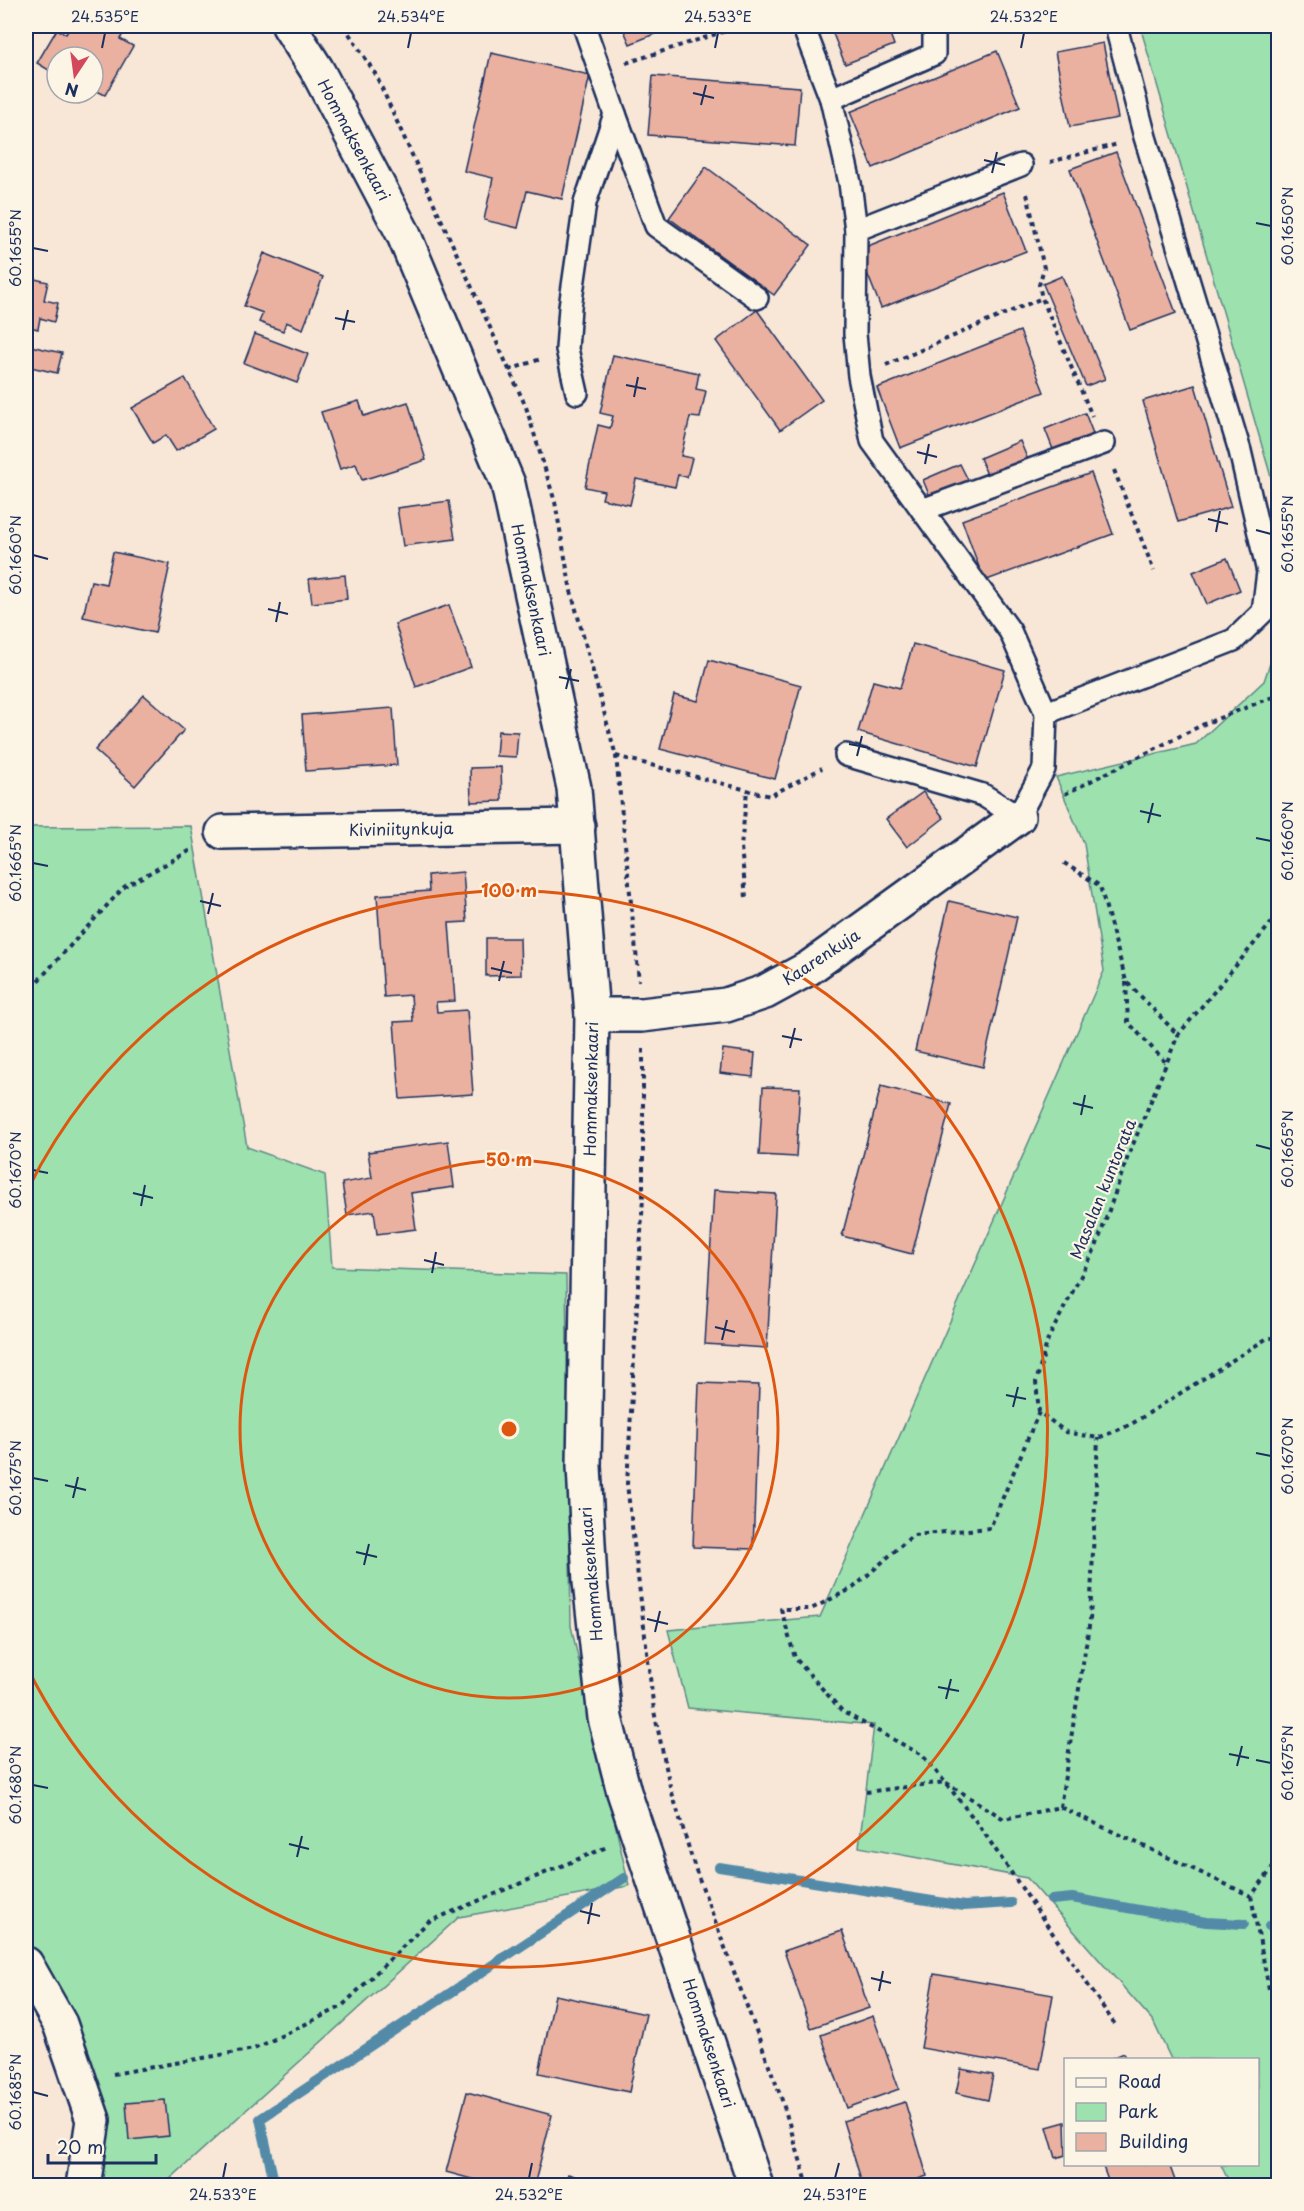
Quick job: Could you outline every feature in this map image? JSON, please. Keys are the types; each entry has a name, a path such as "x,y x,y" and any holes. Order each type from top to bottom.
{"street":[{"name":"Hommaksenkaari","path":"289,26 317,70 403,233 508,484 574,788 592,1015 584,1466 590,1582 605,1718 624,1792 756,2186"},
{"name":"Kaarenkuja","path":"592,1015 642,1015 726,1005 765,992 809,968 1018,817"},
{"name":"Kiviniitynkuja","path":"224,832 578,826"},
{"path":"26,1964 60,2024 93,2120 83,2186"}],"lane":[{"path":"584,26 656,226 757,298"},
{"path":"803,26 831,99 850,183 856,230 855,334 859,376 872,441 1010,632 1047,713 1044,769 1018,817 983,795 846,755"},
{"path":"831,99 934,54 934,26"},
{"path":"1047,713 1234,640 1263,612 1268,572 1240,451 1145,137 1118,34"},
{"path":"577,393 567,349 570,307 585,203 615,114"},
{"path":"856,230 1021,165"},
{"path":"922,510 1104,443"}],"path":[{"path":"600,72 741,26"},
{"path":"1145,137 1048,162 1021,165 1044,268 1039,285 1042,298 1104,443 1154,571"},
{"path":"859,376 1042,298"},
{"path":"1018,817 1204,724 1278,695"},
{"path":"616,756 770,796 846,755"},
{"path":"746,897 741,847 747,791"},
{"path":"26,994 124,887 224,832"},
{"path":"1064,863 1100,886 1126,981 1128,1022 1166,1064"},
{"name":"Masalan kuntorata","path":"1039,1412 1036,1382 1048,1339 1096,1246 1127,1159 1178,1035 1278,915"},
{"path":"1126,981 1178,1035"},
{"path":"1116,2026 978,1824 922,1755 843,1712 795,1659 781,1609 811,1608 853,1587 913,1535 990,1528 1039,1412 1066,1432 1098,1437 1130,1425 1266,1339 1278,1337"},
{"path":"1060,1807 1090,1620 1098,1437"},
{"path":"866,1792 945,1782 1004,1819 1060,1807 1251,1896"},
{"path":"80,2080 254,2049 341,2007 428,1922 639,1833"},
{"path":"1278,1861 1251,1896 1269,1989 1278,2004"}],"green space":[{"path":"1140,26 1278,26 1278,501"},
{"path":"1278,640 1278,2185 1231,2186 1221,2166 1259,2166 1259,2058 1171,2058 1153,2021 1027,1878 859,1847 874,1725 688,1708 668,1630 820,1617 1104,971 1084,844 1056,777 1196,744 1264,681"},
{"path":"191,826 247,1147 325,1175 332,1267 566,1275 571,1626 629,1886 459,1917 168,2181 167,2185 83,2185 93,2120 26,1964 26,827"}],"building":[{"path":"71,26 108,26 123,34 120,39 133,46 105,95 105,45 48,45 57,29 66,34"},
{"path":"622,26 674,26 630,44"},
{"path":"830,26 887,26 894,45 845,64"},
{"path":"1103,43 1118,118 1070,127 1055,52"},
{"path":"45,49 45,68 37,63"},
{"path":"997,51 1020,107 873,168 850,112"},
{"path":"491,53 590,75 562,199 527,191 518,228 484,220 493,178 464,171"},
{"path":"653,76 800,87 795,146 648,135"},
{"path":"1116,152 1176,313 1130,330 1070,169"},
{"path":"706,167 811,245 774,295 669,218"},
{"path":"1003,192 1026,251 881,308 858,250"},
{"path":"264,253 323,277 303,329 286,322 283,331 259,322 263,313 244,306"},
{"path":"1062,276 1105,379 1086,386 1043,284"},
{"path":"26,277 48,282 44,300 58,303 54,322 40,318 38,329 26,326"},
{"path":"757,310 822,400 780,430 716,341"},
{"path":"1020,331 1044,392 900,448 877,388"},
{"path":"255,334 308,354 297,383 244,363"},
{"path":"26,345 62,353 57,373 26,366"},
{"path":"613,355 699,373 696,389 706,391 700,418 690,417 681,456 692,458 687,477 678,475 675,487 636,479 630,505 602,499 604,491 585,487 598,425 610,428 613,416 600,413"},
{"path":"185,378 214,429 176,451 166,435 153,443 132,408"},
{"path":"1195,385 1231,507 1178,522 1143,401"},
{"path":"359,401 364,416 408,402 426,460 362,480 356,464 340,469 321,412"},
{"path":"1085,413 1094,436 1054,452 1045,429"},
{"path":"1020,441 1028,460 988,477 980,458"},
{"path":"960,464 970,484 932,502 923,480"},
{"path":"1091,473 1113,534 984,581 962,520"},
{"path":"449,501 455,539 403,546 397,508"},
{"path":"113,552 170,564 155,633 83,617 91,581 106,584"},
{"path":"1227,558 1240,590 1207,604 1193,572"},
{"path":"345,575 347,599 312,603 309,579"},
{"path":"449,605 471,667 416,687 395,624"},
{"path":"913,644 1005,670 977,767 858,732 873,681 900,688"},
{"path":"709,660 801,685 775,779 660,749 674,695 698,701"},
{"path":"144,695 184,730 135,786 95,750"},
{"path":"393,708 397,765 306,771 302,715"},
{"path":"498,731 518,732 516,757 496,756"},
{"path":"501,767 502,801 471,802 470,768"},
{"path":"923,792 944,818 907,847 886,819"},
{"path":"463,872 467,922 449,923 455,1001 436,1002 437,1012 467,1010 473,1094 400,1099 394,1022 413,1021 411,995 384,997 377,895 429,891 428,875"},
{"path":"949,901 1017,917 983,1067 915,1051"},
{"path":"486,938 520,938 521,975 486,976"},
{"path":"723,1049 755,1053 753,1077 720,1073"},
{"path":"881,1086 951,1104 912,1254 842,1236"},
{"path":"763,1087 800,1088 796,1157 759,1155"},
{"path":"448,1141 454,1187 411,1193 416,1229 377,1234 374,1211 347,1215 342,1183 372,1178 368,1152"},
{"path":"714,1190 776,1194 767,1348 705,1344"},
{"path":"699,1383 759,1385 753,1549 693,1547"},
{"path":"842,1931 869,2008 811,2028 784,1951"},
{"path":"934,1974 1053,1995 1040,2069 921,2048"},
{"path":"555,1995 646,2014 629,2092 539,2073"},
{"path":"873,2016 899,2089 847,2108 821,2035"},
{"path":"1124,2053 1126,2058 1113,2058"},
{"path":"961,2069 993,2075 988,2100 956,2093"},
{"path":"467,2092 552,2115 534,2186 497,2186 446,2172"},
{"path":"165,2100 169,2136 129,2140 126,2103"},
{"path":"905,2102 927,2176 897,2186 863,2186 843,2121"},
{"path":"1064,2122 1064,2156 1056,2158 1047,2127"},
{"path":"1103,2166 1170,2166 1177,2186 1110,2186"},
{"path":"568,2174 604,2186 564,2186"},
{"path":"1006,2179 1008,2186 985,2186"}],"waterway":[{"path":"719,1867 964,1906 1011,1903"},
{"path":"275,2186 260,2119 624,1878"},
{"path":"1051,1900 1072,1898 1206,1922 1244,1924"},
{"path":"1269,1926 1278,1927"}]}
